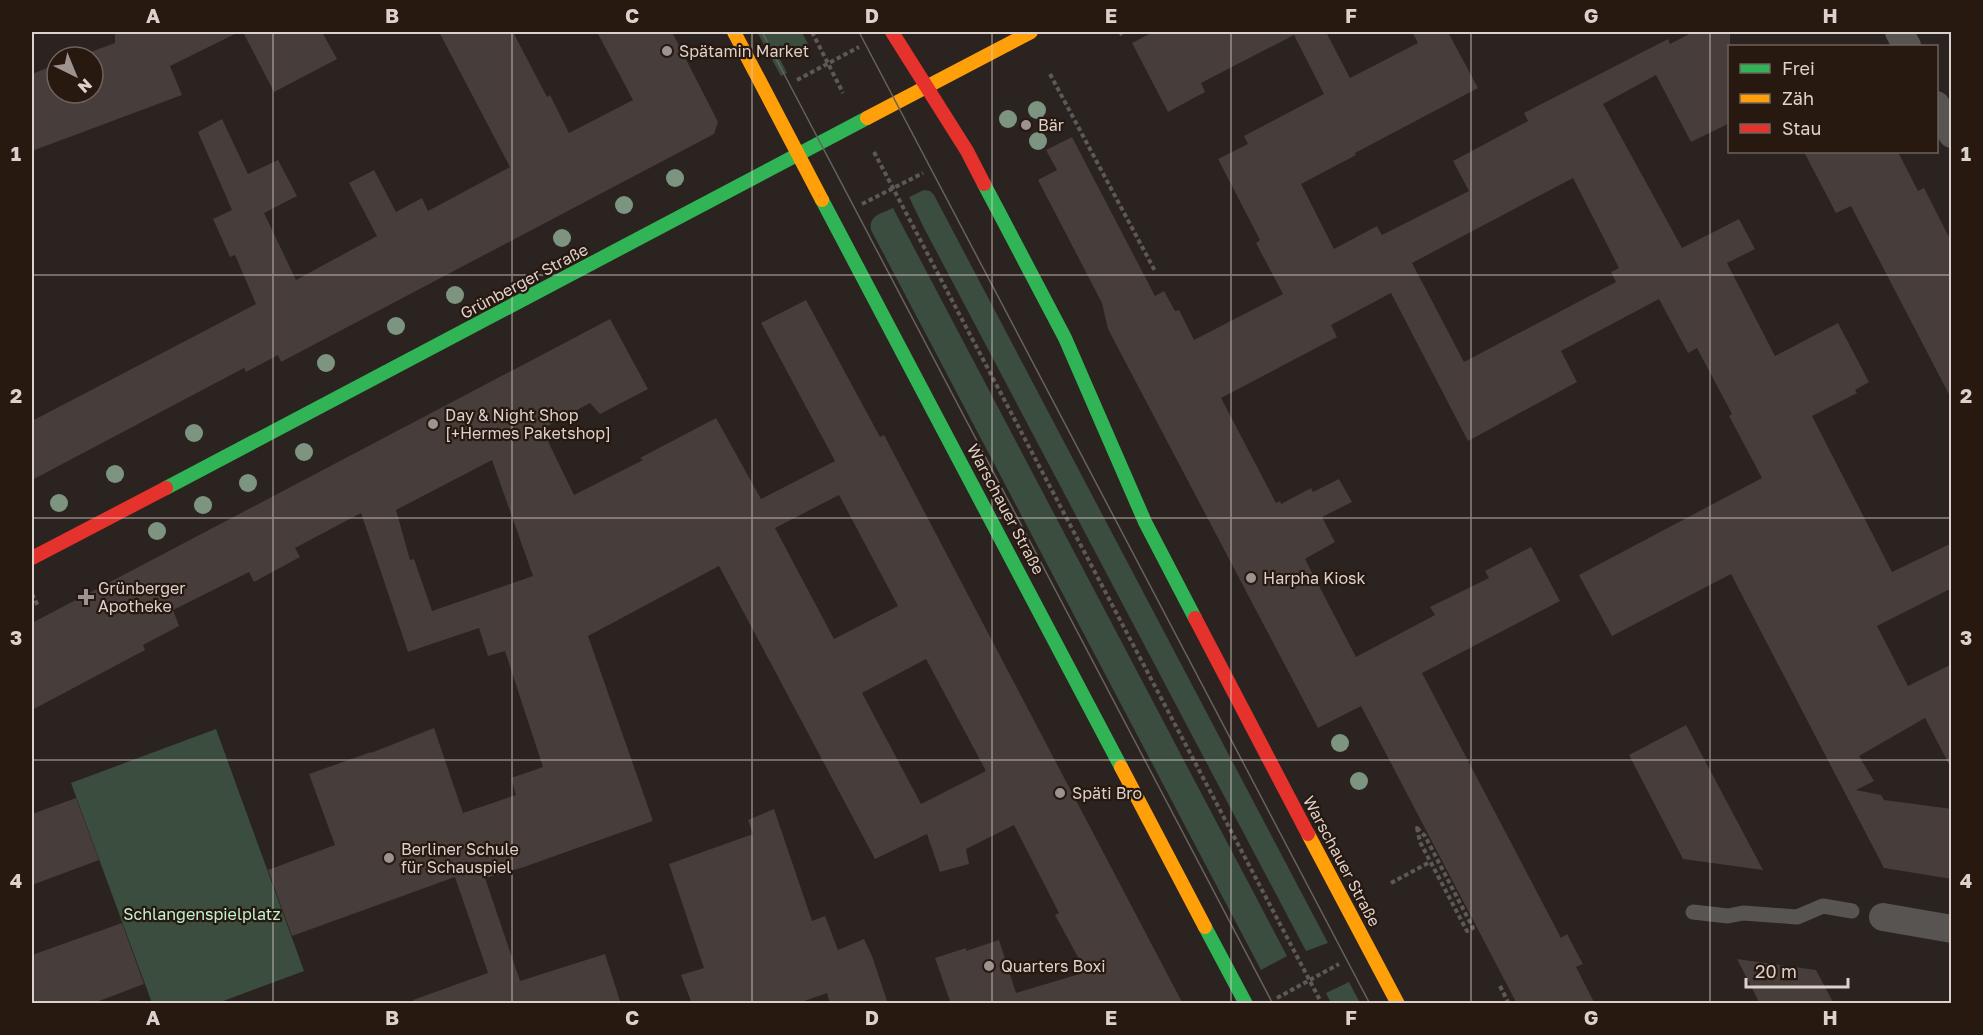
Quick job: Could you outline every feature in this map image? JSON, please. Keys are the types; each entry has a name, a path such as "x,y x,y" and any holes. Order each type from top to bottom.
{"main road":[{"name":"Warschauer Straße","path":"734,32 1246,1004"},
{"name":"Warschauer Straße","path":"892,32 967,151 1065,338 1145,522 1398,1004"},
{"name":"Grünberger Straße","path":"32,558 1030,32"}],"street":[{"path":"1938,109 1952,134"},
{"path":"1883,916 1952,929"}],"lane":[{"path":"1693,912 1728,916 1743,913 1797,917 1823,906 1852,911"}],"path":[{"path":"813,32 844,94"},
{"path":"796,81 859,47"},
{"path":"1050,74 1155,271"},
{"path":"872,149 1322,1004"},
{"path":"861,204 923,173"},
{"path":"32,594 38,606"},
{"path":"1417,828 1425,836 1473,928 1467,931 1430,862 1420,842 1417,828"},
{"path":"1391,883 1430,862"},
{"path":"1271,1000 1369,948"},
{"path":"1500,986 1509,1004"}],"green space":[{"path":"757,32 802,32 808,44 780,59 787,73 781,76"},
{"path":"924,190 934,195 1328,943 1306,951 924,228 909,197"},
{"path":"893,208 1287,956 1261,970 871,230 874,218"},
{"name":"Schlangenspielplatz","path":"216,729 304,971 218,1003 152,1003 71,783"},
{"path":"1349,982 1360,1003 1331,1003 1326,993"}],"building":[{"path":"115,32 239,32 170,66 182,95 32,151 32,74 45,69 45,105 105,105 105,47 115,43"},
{"path":"243,32 322,32 337,59 274,92"},
{"path":"439,32 513,32 547,97 550,95 569,133 633,100 597,32 672,32 718,122 714,134 281,362 278,355 246,372 244,368 32,480 32,421 256,304 235,255 230,257 213,219 232,210 198,132 222,119 248,174 278,160 297,196 264,213 296,280 377,236 349,183 374,170 396,212 422,198 428,211 510,167"},
{"path":"1153,32 1326,32 1350,78 1418,43 1412,32 1448,32 1478,88 1301,184 1334,249 1377,226 1382,235 1469,191 1453,161 1528,121 1524,113 1668,39 1670,44 1693,32 1730,32 1728,124 1691,142 1656,75 1603,104 1682,248 1739,219 1755,249 1727,263 1775,356 1838,323 1869,382 1855,390 1857,393 1812,416 1892,572 1952,543 1952,588 1877,626 1908,686 1952,664 1952,770 1925,718 1859,756 1874,781 1856,790 1881,795 1884,800 1952,809 1952,879 1884,868 1731,574 1612,636 1579,575 1762,478 1697,348 1688,353 1659,299 1561,351 1577,382 1468,441 1391,293 1331,325 1337,337 1221,398 1276,503 1280,501 1281,504 1311,488 1313,492 1339,479 1352,502 1322,517 1335,542 1305,559 1356,657 1435,615 1430,607 1489,578 1485,571 1531,547 1560,601 1422,673 1561,938 1567,934 1583,964 1576,967 1595,1004 1517,1004 1361,706 1318,728 1108,329 1102,303 1038,180 1057,170 1046,150 1072,137 1155,296 1164,291 1175,311 1179,310 1194,340 1283,294 1256,243 1260,240 1218,159 1248,144 1244,136 1324,94 1294,35 1201,83 1205,92 1168,112 1132,43","holes":["1573,178 1619,268 1611,272 1616,282 1464,362 1412,263"]},
{"path":"1805,153 1899,153 1918,191 1924,188 1952,243 1952,400 1851,206 1836,213"},
{"path":"806,300 880,437 884,435 1183,1004 951,1004 935,958 999,940 1016,993 1086,972 1055,915 1059,913 1014,825 966,849 969,864 940,872 927,834 875,859 719,566 588,636 653,821 524,867 485,878 520,981 605,954 621,1004 414,1004 413,1000 488,973 455,877 292,936 268,870 335,845 309,774 434,728 463,813 516,795 511,778 543,767 505,651 488,656 479,628 408,652 361,513 295,548 300,557 254,582 249,572 173,610 179,626 143,645 145,650 32,710 32,623 610,319 648,389 600,414 590,403 542,429 574,495 643,460 640,458 716,418 761,499 835,461 761,323","holes":["492,460 533,576 432,611 414,559 410,560 396,510","839,495 898,606 834,639 775,528","926,659 986,771 921,804 862,693"]},
{"path":"1686,725 1763,870 1683,859 1629,755"},
{"path":"76,798 99,860 32,885 32,814"},
{"path":"774,809 812,921 825,916 838,950 864,939 888,1004 830,1004 827,993 796,1004 692,1004 681,975 704,968 669,864 753,834 748,820"},
{"path":"122,923 144,984 91,1004 32,1004 32,955"},
{"path":"1737,959 1816,970 1834,1004 1760,1004"}],"tram line":[{"path":"762,32 1273,1004"},
{"path":"859,32 1370,1004"}],"traffic: fast":[{"path":"166,488 867,118"},
{"path":"984,184 1065,338 1145,522 1195,618"},
{"path":"822,200 1121,767"},
{"path":"1205,927 1246,1004"}],"traffic: slow":[{"path":"734,32 822,200"},
{"path":"867,118 1031,32"},
{"path":"1121,767 1205,927"},
{"path":"1308,834 1398,1004"}],"traffic: jam":[{"path":"892,32 967,151 984,184"},
{"path":"32,558 166,488"},
{"path":"1195,618 1308,834"}],"place":[{"name":"Spätamin Market","path":"667,51"},
{"name":"Bär","path":"1026,125"},
{"name":"Day & Night Shop [+Hermes Paketshop]","path":"433,424"},
{"name":"Harpha Kiosk","path":"1251,578"},
{"name":"Grünberger Apotheke","path":"86,597"},
{"name":"Späti Bro","path":"1060,793"},
{"name":"Berliner Schule für Schauspiel","path":"389,858"},
{"name":"Quarters Boxi","path":"989,966"}]}
